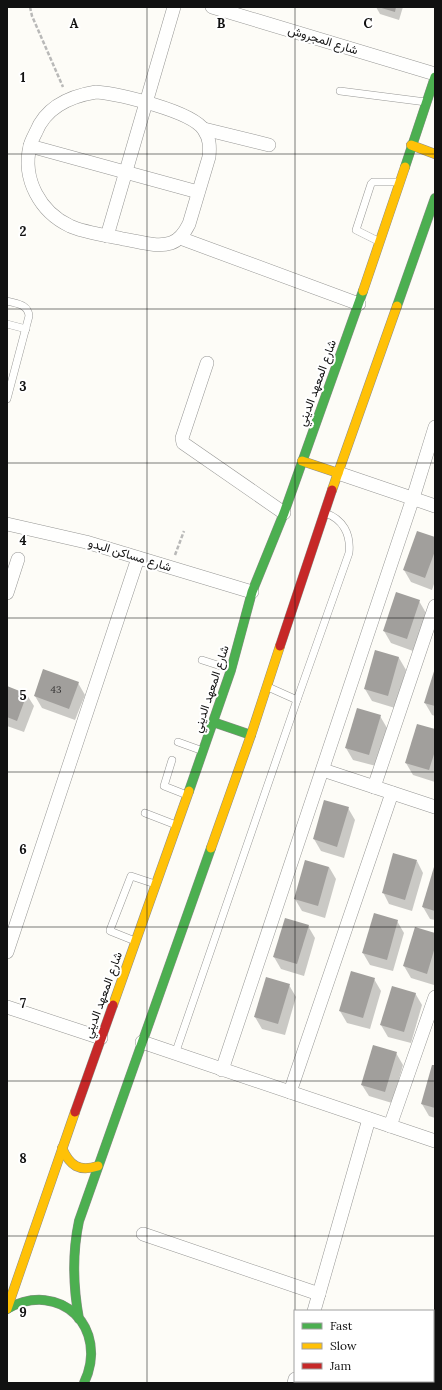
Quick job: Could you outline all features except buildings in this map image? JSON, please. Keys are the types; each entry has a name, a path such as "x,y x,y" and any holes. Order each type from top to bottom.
{"street":[{"path":"107,236 174,7"},
{"name":"شارع المجروش","path":"216,8 435,75"},
{"name":"شارع المعهد الديني","path":"7,1309 62,1148 231,670 252,592 284,513 359,304 435,75"},
{"path":"96,92 110,93 146,103 188,117 197,122 209,138 209,157 185,232 180,238 172,243 163,245 107,236 71,227 57,219 45,208 36,194 30,179 28,162 30,146 38,126 51,110 68,99 82,94 96,92"},
{"path":"204,130 269,145"},
{"path":"411,145 435,154"},
{"path":"30,146 198,192"},
{"path":"80,1319 74,1280 74,1260 80,1220 251,735 324,513 435,198"},
{"path":"180,238 359,304"},
{"path":"207,363 182,438 183,443 284,513"},
{"path":"222,1070 323,770 435,428"},
{"path":"302,461 435,506"},
{"name":"شارع مساكن البدو","path":"7,524 86,542 252,592"},
{"path":"7,952 138,558"},
{"path":"7,593 18,559"},
{"path":"374,787 435,606"},
{"path":"213,722 251,735"},
{"path":"323,770 435,807"},
{"path":"290,1092 392,793"},
{"path":"390,1126 435,997"},
{"path":"7,1007 101,1038"},
{"path":"142,1042 435,1141"},
{"path":"314,1310 369,1119"},
{"path":"62,1148 68,1161 73,1165 85,1169 98,1166"},
{"path":"143,1234 319,1294"},
{"path":"7,1309 28,1300 39,1299 61,1304 71,1311 80,1319 90,1338 92,1361 88,1380"}],"lane":[{"path":"340,91 426,102"},
{"path":"379,242 356,230 370,184 373,182 399,182"},
{"path":"7,301 27,308 29,316 7,399"},
{"path":"7,324 26,329"},
{"path":"175,1054 349,553 349,537 346,530 337,519 324,513"},
{"path":"202,660 231,670"},
{"path":"267,687 297,700"},
{"path":"178,742 203,751"},
{"path":"172,760 164,786 187,795"},
{"path":"145,813 177,825"},
{"path":"135,941 110,930 131,876 155,884"}],"path":[{"path":"30,7 32,16 68,99"},
{"path":"170,567 184,531"}],"traffic: fast":[{"path":"405,167 435,77"},
{"path":"397,306 435,198"},
{"path":"189,791 231,670 252,592 284,513 363,291"},
{"path":"213,722 251,735"},
{"path":"79,1319 75,1294 74,1270 75,1246 79,1221 211,848"},
{"path":"7,1309 27,1301 45,1300 62,1305 75,1314 85,1328 90,1344 90,1363 84,1383"}],"traffic: slow":[{"path":"411,145 435,154"},
{"path":"363,291 405,167"},
{"path":"332,490 397,306"},
{"path":"302,461 338,473"},
{"path":"211,848 251,735 280,646"},
{"path":"113,1005 189,791"},
{"path":"7,1309 75,1112"},
{"path":"62,1148 68,1159 76,1166 80,1168 91,1168 98,1166"}],"traffic: jam":[{"path":"280,646 332,490"},
{"path":"75,1112 113,1005"}]}
